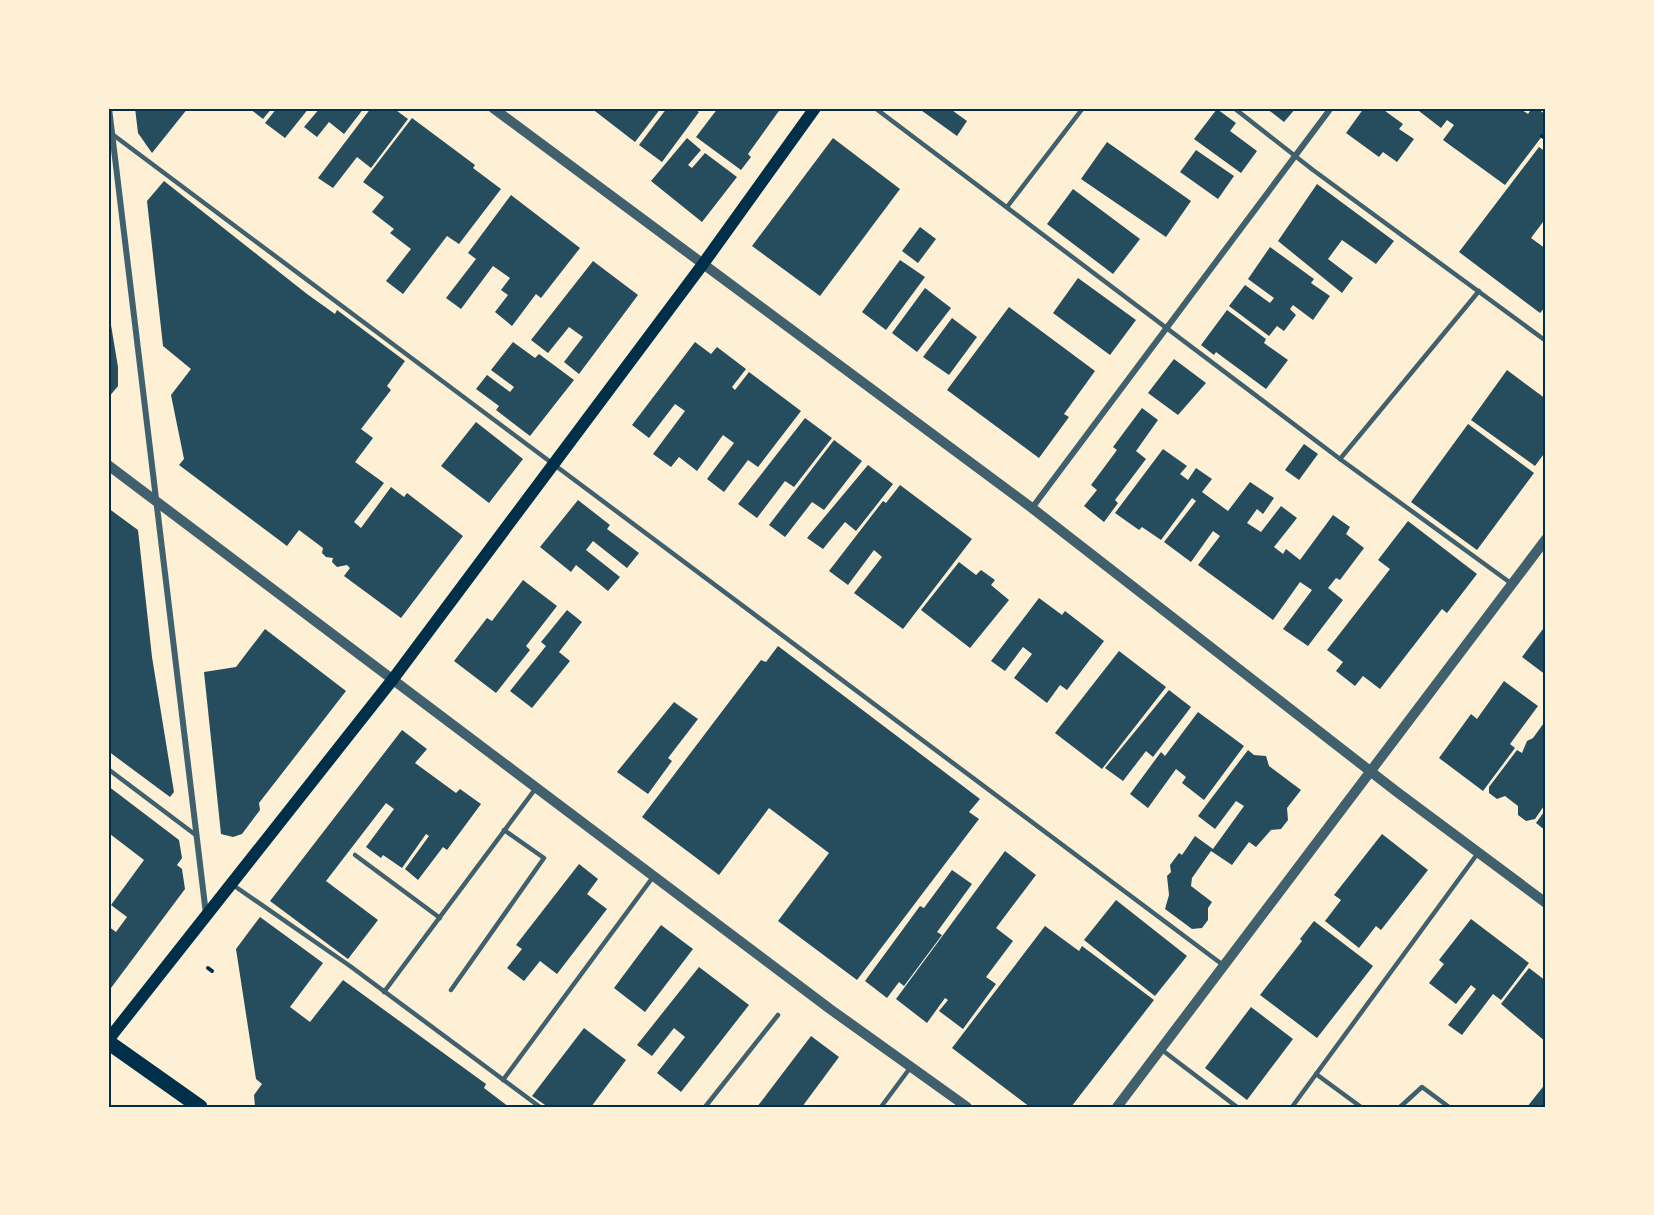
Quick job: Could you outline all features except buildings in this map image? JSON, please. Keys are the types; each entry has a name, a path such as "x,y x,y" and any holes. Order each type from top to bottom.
{"main road":[{"path":"200,1107 108,1041 393,679 703,264 815,108"}],"street":[{"path":"109,108 110,132 206,915"},
{"path":"493,108 1032,508 1371,771 1546,903"},
{"path":"1032,508 1331,108"},
{"path":"108,465 737,939 967,1107"},
{"path":"1118,1107 1546,538"}],"lane":[{"path":"875,108 1340,459 1512,584"},
{"path":"1007,207 1083,108"},
{"path":"1234,108 1546,341"},
{"path":"110,132 1224,966"},
{"path":"1340,459 1479,291"},
{"path":"108,769 198,836"},
{"path":"384,992 536,788"},
{"path":"452,990 544,858 504,830"},
{"path":"1292,1107 1479,852"},
{"path":"355,855 440,918"},
{"path":"503,1080 654,876"},
{"path":"231,884 384,992 540,1107"},
{"path":"705,1107 777,1015"},
{"path":"1162,1050 1237,1107"},
{"path":"881,1107 911,1067"},
{"path":"1316,1074 1361,1107"},
{"path":"1400,1107 1422,1087 1449,1107"}]}
